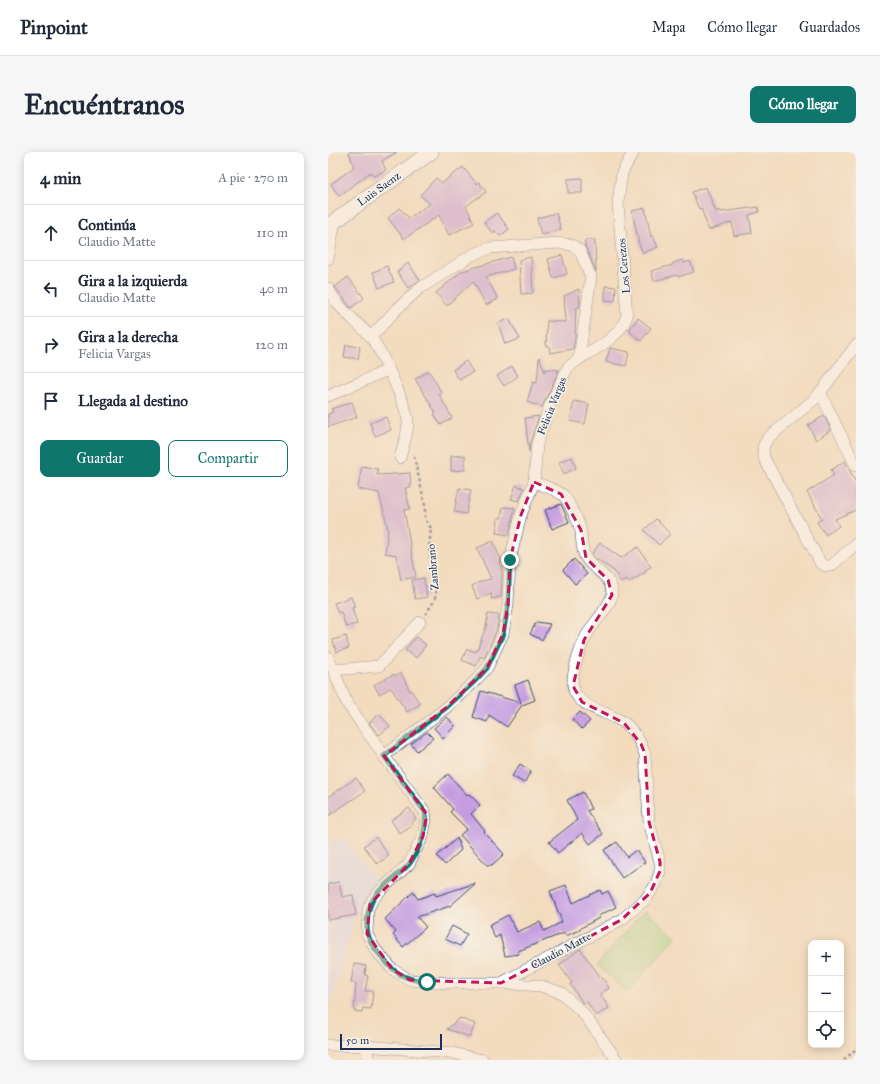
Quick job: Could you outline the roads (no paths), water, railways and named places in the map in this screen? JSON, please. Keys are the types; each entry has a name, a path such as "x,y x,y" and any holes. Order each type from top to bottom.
{"main road":[{"name":"Luis Saenz","path":"331,224 431,152"}],"street":[{"name":"Los Cerezos","path":"579,359 614,336 624,326 627,316 618,203 622,173 634,152"},
{"path":"328,259 331,224"},
{"path":"371,337 395,311 419,289 472,255 490,248 563,243 572,245 580,251 591,277 579,359"},
{"path":"328,288 340,306 371,337 388,370 407,413 408,431 400,458"},
{"path":"856,345 820,392 810,403 768,438 764,447 764,458 821,564 831,566 856,544"},
{"name":"Felicia Vargas","path":"384,756 447,707 487,668 503,634 508,605 510,560 521,515 534,482 537,444 549,407 568,367 579,359"},
{"path":"328,396 388,370"},
{"path":"820,392 856,466"},
{"name":"Claudio Matte","path":"501,983 621,920 645,900 656,884 660,872 660,862 649,822 645,754 641,744 635,734 624,723 604,712 589,707 582,702 574,692 574,674 584,640 606,607 612,595 612,590 604,574 586,558 582,544 581,530 566,499 561,494 534,482"},
{"path":"334,670 379,666 420,622"},
{"name":"Claudio Matte","path":"328,657 347,703 425,812 426,819 423,836 409,864 381,890 368,909 367,934 375,949 392,969 410,980 448,983 501,983 541,986 562,992 583,1014 617,1060"},
{"path":"328,1045 453,1052 483,1060"},
{"path":"365,1046 369,1060"}]}
